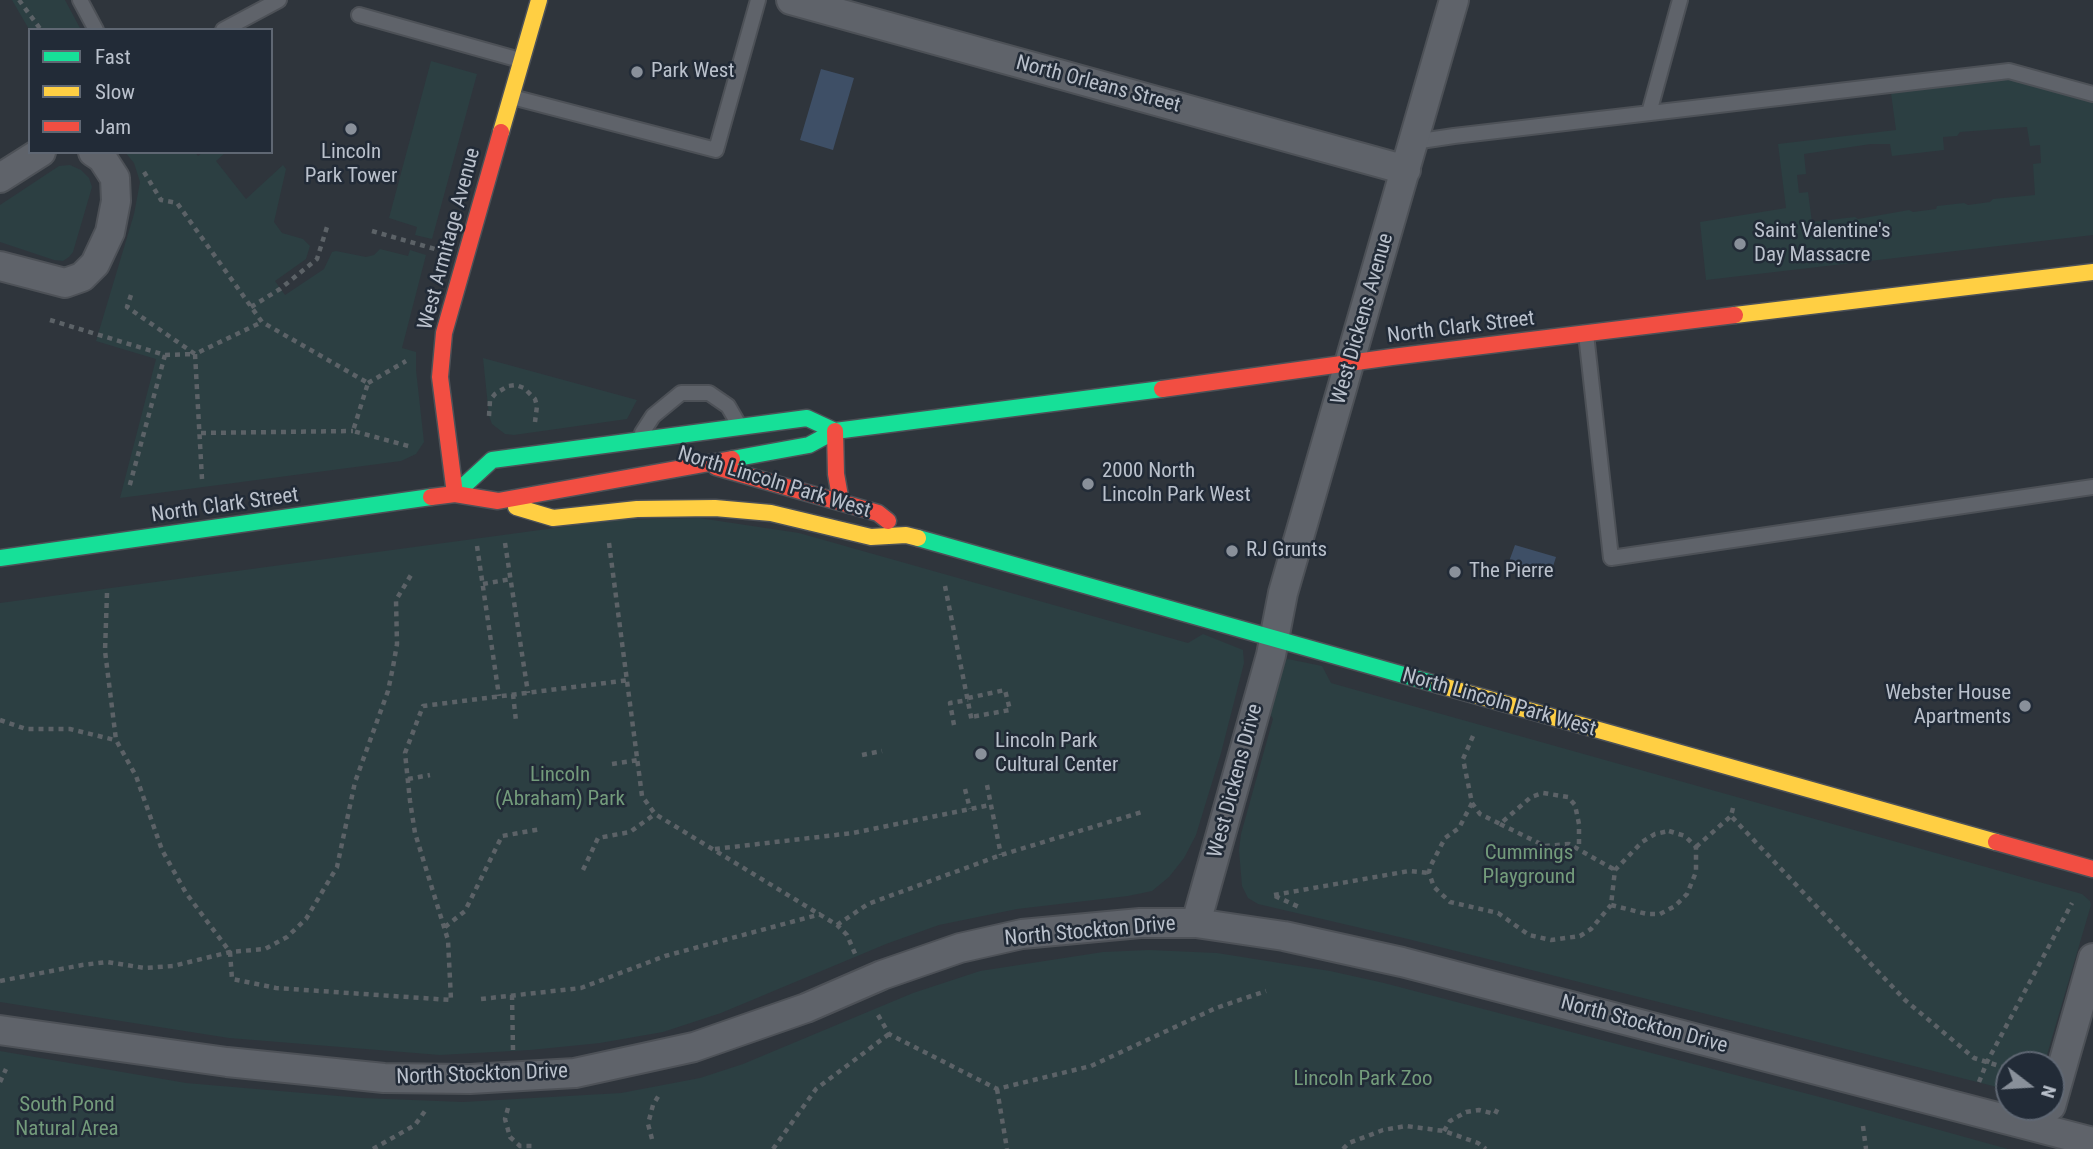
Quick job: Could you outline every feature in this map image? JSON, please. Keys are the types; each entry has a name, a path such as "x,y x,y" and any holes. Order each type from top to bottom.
{"main road":[{"name":"West Armitage Avenue","path":"455,494 440,377 444,333 538,0"},
{"name":"North Clark Street","path":"0,558 455,494 498,501 809,445 835,430 1350,363 2093,272"},
{"name":"North Clark Street","path":"455,494 492,460 807,418 835,430"},
{"path":"835,430 836,474 841,502"},
{"name":"North Lincoln Park West","path":"637,440 709,465 878,513 906,535"},
{"name":"North Lincoln Park West","path":"498,501 553,518 637,509 699,508 771,513 871,537 906,535 2093,869"}],"street":[{"name":"North Orleans Street","path":"791,0 1406,170"},
{"name":"West Dickens Avenue","path":"1274,639 1283,593 1454,0"},
{"path":"0,178 38,154"},
{"path":"0,266 65,283 82,278 95,264 110,232 116,201 115,178 102,158 96,154"},
{"name":"West Dickens Drive","path":"1196,923 1274,639"},
{"name":"North Stockton Drive","path":"0,1030 227,1062 384,1079 470,1079 575,1073 694,1047 806,1008 883,975 960,948 1022,934 1140,923 1196,923 1284,936 1402,962 1995,1101"},
{"path":"2065,1057 2093,958"},
{"name":"North Stockton Drive","path":"2060,1121 2093,1142"}],"lane":[{"path":"80,0 95,28"},
{"path":"227,28 279,0"},
{"path":"511,97 716,150 758,0"},
{"path":"1649,113 1680,0"},
{"path":"359,15 521,61"},
{"path":"1414,142 2009,72 2093,94"},
{"path":"1586,334 1611,558 2093,487"},
{"path":"637,440 653,416 681,393 709,393 728,406 740,426"}],"path":[{"path":"19,0 40,28"},
{"path":"141,169 161,200 177,202 262,322 368,383"},
{"path":"251,307 280,289 317,259 327,227"},
{"path":"372,231 437,249"},
{"path":"131,295 127,307 195,354"},
{"path":"50,320 165,355 195,354 262,322"},
{"path":"195,354 202,479"},
{"path":"129,488 165,355"},
{"path":"353,431 368,383 406,361"},
{"path":"489,416 490,400 501,389 508,386 524,388 535,398 537,406 535,423 529,429"},
{"path":"201,433 353,431 412,447"},
{"path":"609,542 642,796 655,814 837,925 847,935 856,957"},
{"path":"505,543 528,693"},
{"path":"477,546 499,696"},
{"path":"0,981 107,962 145,968 173,966 230,952 265,948 287,937 306,919 337,867 355,782 388,691 397,644 396,600 411,575"},
{"path":"482,583 511,579"},
{"path":"945,586 968,699 972,719 1010,710 1005,691 968,699 950,703 954,725"},
{"path":"107,593 105,651 116,740 136,776 162,850 186,893 230,952 232,979 276,988 451,1000 448,940 415,833 405,752 424,706 629,680"},
{"path":"513,694 516,721"},
{"path":"0,720 26,729 69,729 116,740"},
{"path":"1473,736 1463,759 1472,803 1480,814 1545,846 1569,844 1579,848 1615,870"},
{"path":"862,755 882,751"},
{"path":"612,764 638,760"},
{"path":"408,779 430,775"},
{"path":"987,785 1001,855"},
{"path":"965,789 970,809"},
{"path":"1500,824 1531,797 1543,793 1568,797 1575,805 1579,824 1579,848"},
{"path":"1472,803 1459,828 1445,838 1436,853 1429,873 1434,887 1450,902 1498,913 1530,935 1551,940 1580,936 1591,929 1611,905 1615,870 1642,842 1655,834 1676,832 1685,836 1696,847 1697,862 1692,886 1675,906 1660,914 1647,914 1611,905"},
{"path":"714,849 853,833 990,804"},
{"path":"1696,847 1731,816 1733,808"},
{"path":"837,925 868,904 1001,855 1142,812"},
{"path":"583,870 598,838 630,832 655,814"},
{"path":"1731,816 1905,1000 1974,1058 1995,1065"},
{"path":"445,928 470,904 502,836 541,829"},
{"path":"1533,859 1557,854 1569,844"},
{"path":"1299,907 1274,895 1409,871 1429,873"},
{"path":"1979,1083 1987,1062 2072,903"},
{"path":"481,999 581,988 665,956 821,914"},
{"path":"877,1015 889,1034 997,1089 1090,1066 1216,1008 1266,991"},
{"path":"512,995 513,1051"},
{"path":"772,1149 816,1089 889,1034"},
{"path":"0,1082 6,1069"},
{"path":"997,1089 1007,1149"},
{"path":"652,1139 648,1124 659,1095"},
{"path":"508,1108 505,1119 510,1137 520,1146 532,1146"},
{"path":"1444,1131 1450,1121 1466,1112 1479,1110 1495,1114 1498,1108"},
{"path":"373,1149 415,1125 425,1111"},
{"path":"1343,1149 1349,1143 1383,1129 1406,1126 1444,1131 1478,1143 1486,1149"},
{"path":"1863,1126 1866,1149"}],"green space":[{"path":"12,0 65,0 80,28 28,28"},
{"path":"431,61 477,74 432,239 415,235 417,227 389,218"},
{"path":"2010,79 2093,101 2093,235 1706,280 1700,222 1786,208 1778,144 1896,130 1891,93","holes":["2027,127 2030,146 2040,145 2041,163 2033,164 2035,195 1993,199 1990,202 1968,205 1964,203 1937,206 1936,209 1913,212 1909,210 1858,219 1855,217 1812,222 1808,192 1799,193 1797,175 1806,174 1804,154 1871,144 1890,144 1892,156 1944,150 1943,137 1957,136 1960,132"]},
{"path":"127,154 224,154 216,161 246,199 283,165 286,169 274,222 282,233 303,239 310,246 306,259 275,281 285,295 324,269 332,252 366,257 374,255 380,249 408,256 410,250 426,255 402,348 416,352 424,442 416,454 401,461 120,498 156,359 96,341 134,214 140,182 134,163"},
{"path":"70,165 89,178 92,187 73,252 69,257 63,261 54,260 0,242 0,205 59,166"},
{"path":"483,358 637,400 627,419 505,434 492,424 489,416"},
{"name":"Lincoln (Abraham) Park","path":"699,518 799,533 1188,643 1203,634 1243,650 1244,663 1221,753 1196,835 1184,858 1169,877 1152,891 1017,909 939,925 886,944 721,1013 663,1032 600,1043 440,1055 229,1038 0,1002 0,603 614,520"},
{"name":"Cummings Playground","path":"1288,659 1322,666 1331,683 2082,894 2091,905 2048,1051 1995,1051 1995,1086 1258,904 1248,898 1242,886 1239,850 1273,719 1266,706 1279,665"},
{"path":"1149,950 1217,953 1330,971 1384,983 2008,1149 0,1149 0,1051 186,1083 362,1098 463,1102 621,1093 700,1078 743,1064 913,993 980,971 1103,952"}],"water":[{"path":"821,69 854,78 833,150 800,140"},
{"path":"1515,545 1556,557 1549,579 1507,567"}],"traffic: fast":[{"path":"732,459 809,445 835,431 1162,389"},
{"path":"455,494 492,460 807,418 835,431"},
{"path":"0,558 431,497"},
{"path":"918,538 1439,685"}],"traffic: slow":[{"path":"501,132 539,0"},
{"path":"1735,315 2093,272"},
{"path":"516,507 553,518 637,509 715,508 771,513 871,537 906,535 918,538"},
{"path":"1439,685 1996,842"}],"traffic: jam":[{"path":"455,494 440,377 444,333 501,132"},
{"path":"1162,389 1392,357 1735,315"},
{"path":"835,431 836,474 841,502"},
{"path":"431,497 455,494 498,501 732,459"},
{"path":"716,467 878,513 888,521"},
{"path":"1996,842 2093,869"}],"place":[{"name":"Park West","path":"637,72"},
{"name":"Lincoln Park Tower","path":"351,129"},
{"name":"Saint Valentine's Day Massacre","path":"1740,244"},
{"name":"2000 North Lincoln Park West","path":"1088,484"},
{"name":"RJ Grunts","path":"1232,551"},
{"name":"The Pierre","path":"1455,572"},
{"name":"Webster House Apartments","path":"2025,706"},
{"name":"Lincoln Park Cultural Center","path":"981,754"}],"park label":[{"name":"Lincoln Park Zoo","path":"1363,1080"},
{"name":"South Pond Natural Area","path":"67,1118"}]}
